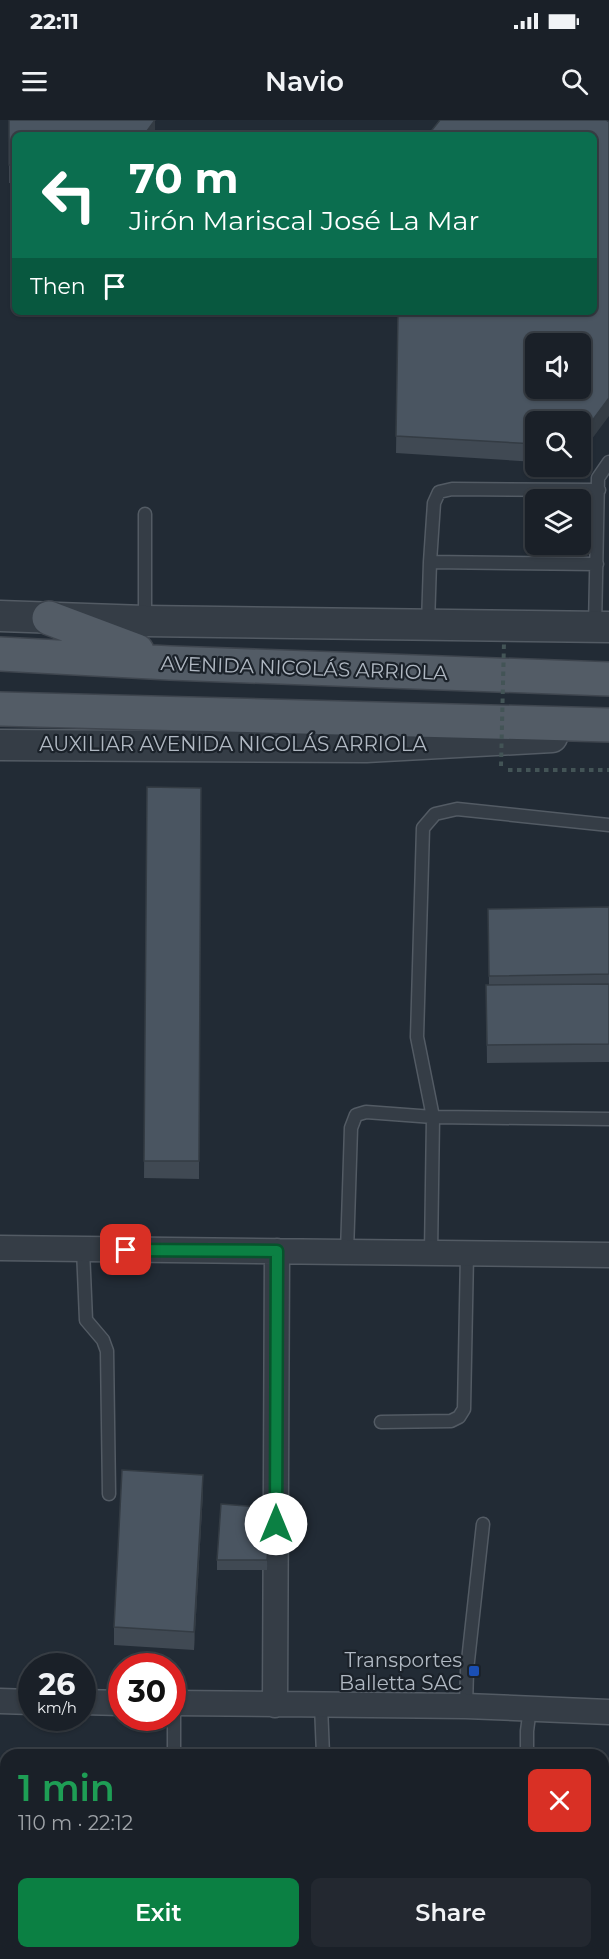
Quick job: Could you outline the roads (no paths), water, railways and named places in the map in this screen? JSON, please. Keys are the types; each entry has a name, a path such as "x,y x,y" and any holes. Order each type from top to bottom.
{"main road":[{"path":"49,618 170,663"},
{"name":"AVENIDA NICOLÁS ARRIOLA","path":"0,654 170,663 609,679"},
{"path":"468,674 557,656 609,658"},
{"path":"0,709 609,725"}],"street":[{"path":"0,616 145,621 602,627"},
{"name":"AUXILIAR AVENIDA NICOLÁS ARRIOLA","path":"0,745 366,747 609,733"},
{"path":"0,1248 609,1255"},
{"path":"275,1705 277,1251"},
{"path":"0,1701 18,1701"},
{"path":"186,1703 466,1706 609,1712"}],"lane":[{"path":"602,627 597,564 598,478 609,462"},
{"path":"428,624 434,503 439,492 452,489 598,490"},
{"path":"145,514 145,621"},
{"path":"430,562 597,564"},
{"path":"430,1253 434,1117 417,1037 423,828 435,814 457,808 609,825"},
{"path":"347,1252 351,1128 356,1115 366,1112 434,1117 609,1119"},
{"path":"83,1249 86,1320 103,1340 107,1351 109,1494"},
{"path":"381,1422 451,1421 459,1417 464,1408 467,1254"},
{"path":"466,1706 483,1524"},
{"path":"321,1705 323,1749"},
{"path":"527,1749 530,1708"},
{"path":"174,1731 174,1749"}],"place":[{"name":"Transportes Balletta SAC","path":"474,1671"}]}
